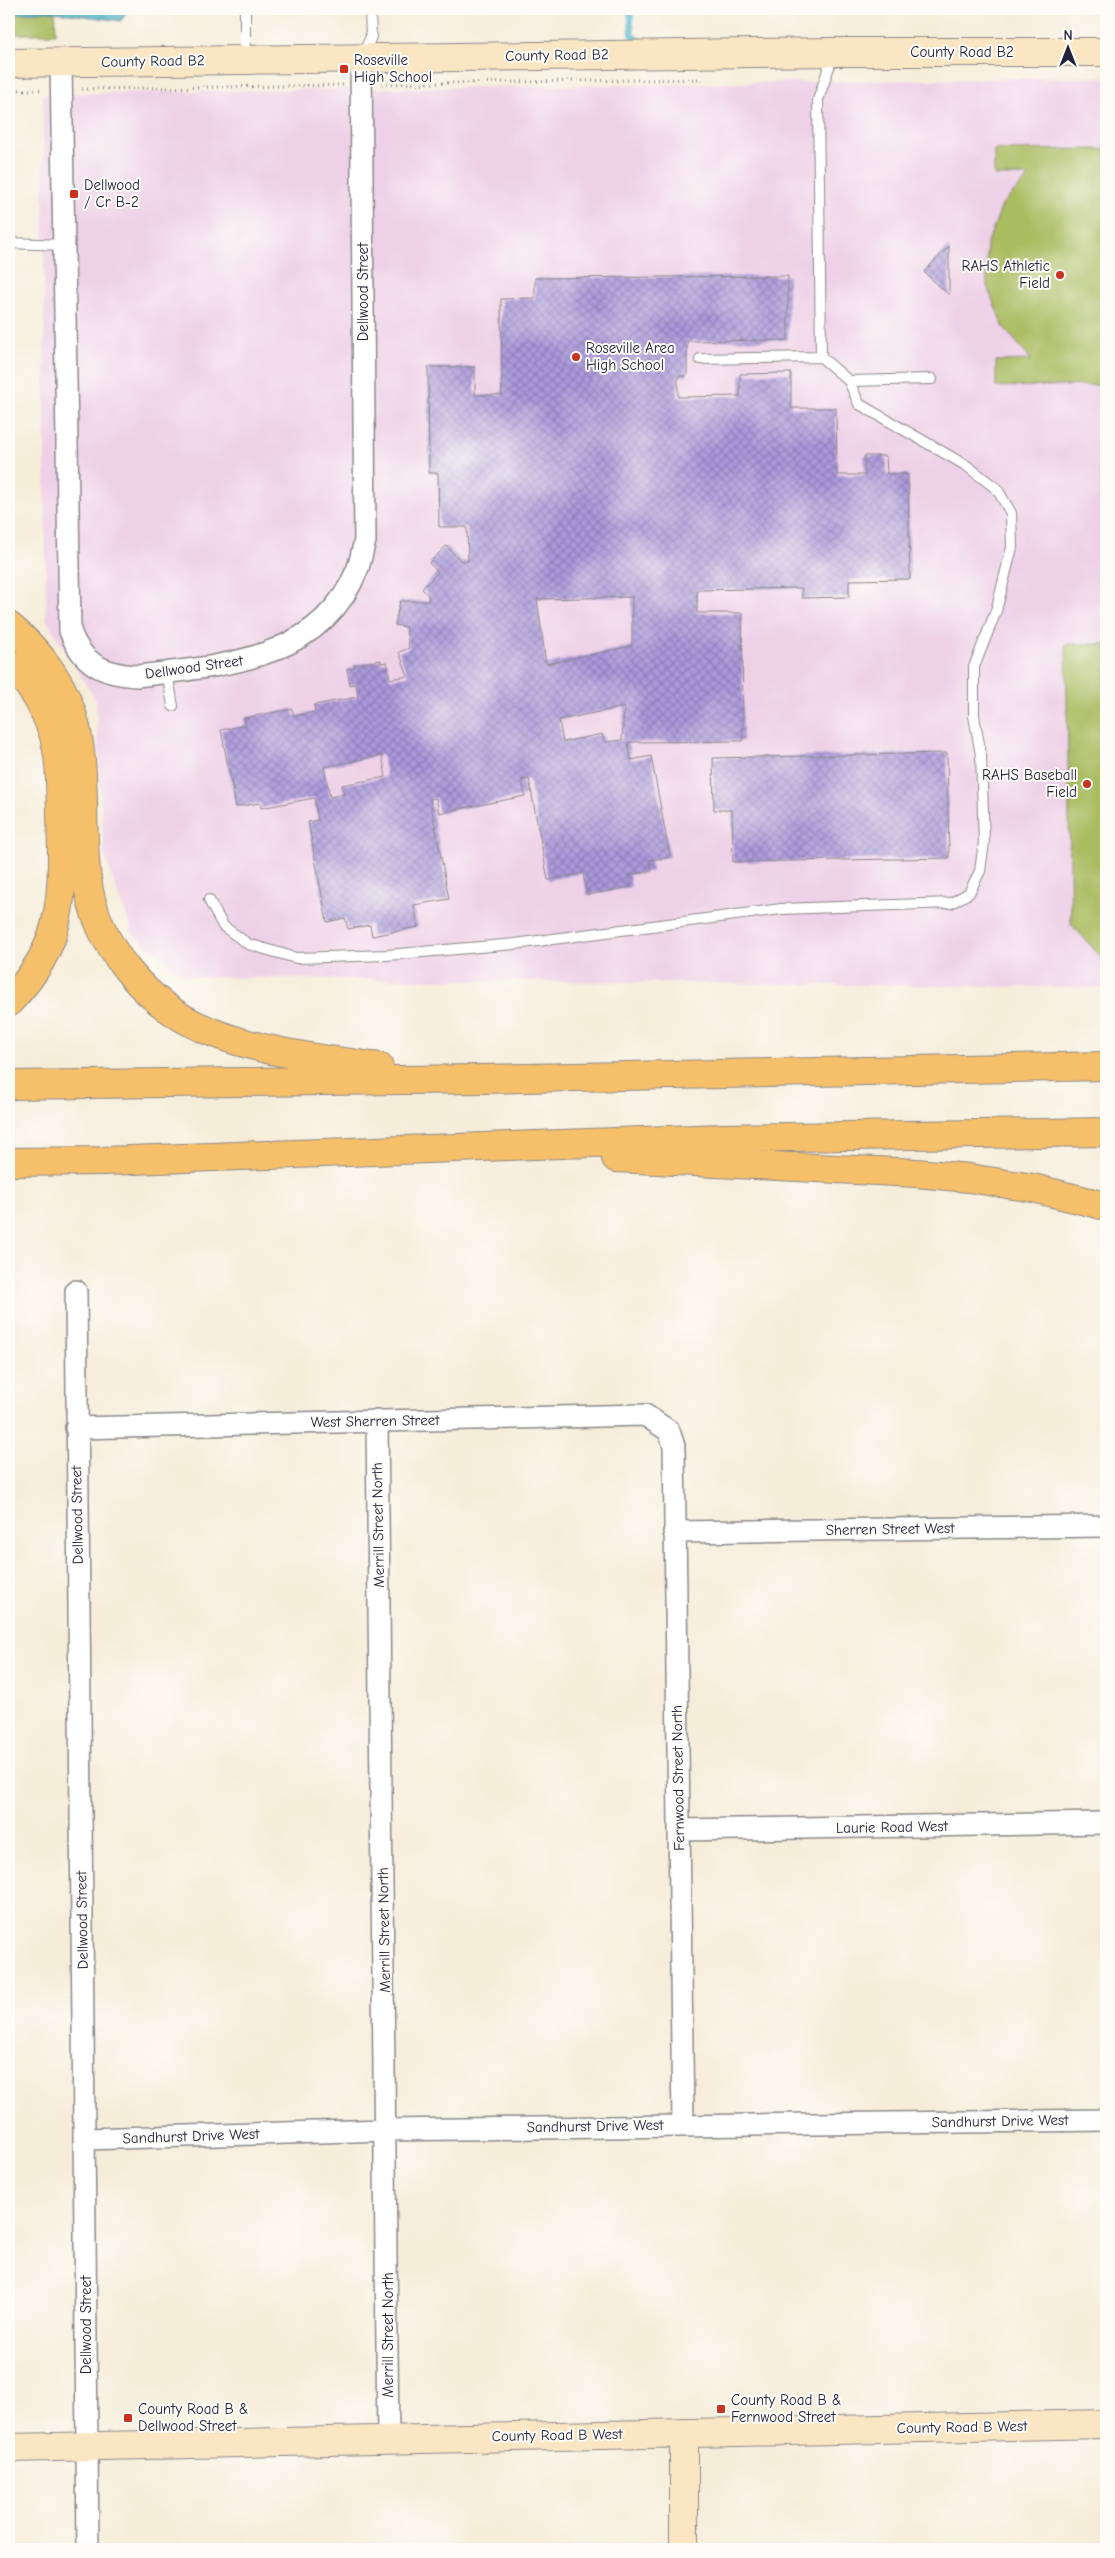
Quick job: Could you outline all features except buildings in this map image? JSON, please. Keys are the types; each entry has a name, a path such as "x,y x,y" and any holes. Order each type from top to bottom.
{"highway":[{"path":"9,626 42,658 58,682 73,716 81,766 84,844 89,890 105,935 120,960 138,982 159,1002 183,1018 209,1031 238,1042 292,1054 480,1079"},
{"path":"9,664 33,692 52,731 60,766 63,874 59,910 51,938 39,964 23,988 9,1002"},
{"path":"9,1085 480,1079 1106,1066"},
{"path":"9,1162 104,1161 722,1138 1106,1132"},
{"path":"453,1148 916,1173 969,1178 1033,1188 1106,1206"}],"street":[{"name":"County Road B2","path":"9,63 834,52 1106,52"},
{"name":"Dellwood Street","path":"61,63 70,631 75,646 82,655 104,670 119,675 137,676 253,658 283,648 310,631 337,606 357,571 365,541 361,58"},
{"name":"Dellwood Street","path":"76,1291 88,2549"},
{"name":"West Sherren Street","path":"76,1428 645,1415 669,1431"},
{"name":"Merrill Street North","path":"377,1420 388,2439"},
{"name":"Fernwood Street North","path":"669,1431 674,1446 683,2125"},
{"name":"Sherren Street West","path":"674,1532 1106,1526"},
{"name":"Laurie Road West","path":"679,1830 1106,1823"},
{"name":"Sandhurst Drive West","path":"85,2139 386,2130 1106,2120"},
{"name":"County Road B West","path":"9,2448 1106,2424"},
{"path":"684,2433 684,2549"}],"lane":[{"path":"245,9 245,60"},
{"path":"361,58 370,37 370,9"},
{"path":"821,357 818,100 834,52"},
{"path":"9,243 64,244"},
{"path":"209,900 223,926 248,944 296,958 344,958 515,944 781,909 951,902 969,893 980,870 984,842 980,755 974,716 974,667 996,610 1012,547 1011,513 997,489 967,466 859,404 850,381 821,357 700,359"},
{"path":"850,381 932,379"},
{"path":"167,672 173,706"}],"shaded area":[{"name":"Roseville Area High School","path":"1106,77 1106,988 186,977 133,934 104,854 96,701 46,619 43,94"}],"green space":[{"path":"9,9 55,9 56,34 9,34"},
{"path":"1106,149 1106,385 996,387 996,361 1031,360 1003,326 987,286 987,244 1003,203 1030,176 994,176 994,150"},
{"name":"RAHS Baseball Field","path":"1066,644 1106,644 1106,959 1103,959 1071,924"}],"water":[{"path":"9,9 129,9 121,21 47,11 9,15"}],"waterway":[{"path":"630,9 632,35 645,45"}],"place":[{"name":"Roseville High School","path":"344,69"},
{"name":"Dellwood / Cr B-2","path":"74,194"},
{"name":"RAHS Athletic Field","path":"1060,275"},
{"name":"Roseville Area High School","path":"576,357"},
{"name":"RAHS Baseball Field","path":"1087,784"},
{"name":"County Road B & Fernwood Street","path":"721,2409"},
{"name":"County Road B & Dellwood Street","path":"128,2418"}]}
